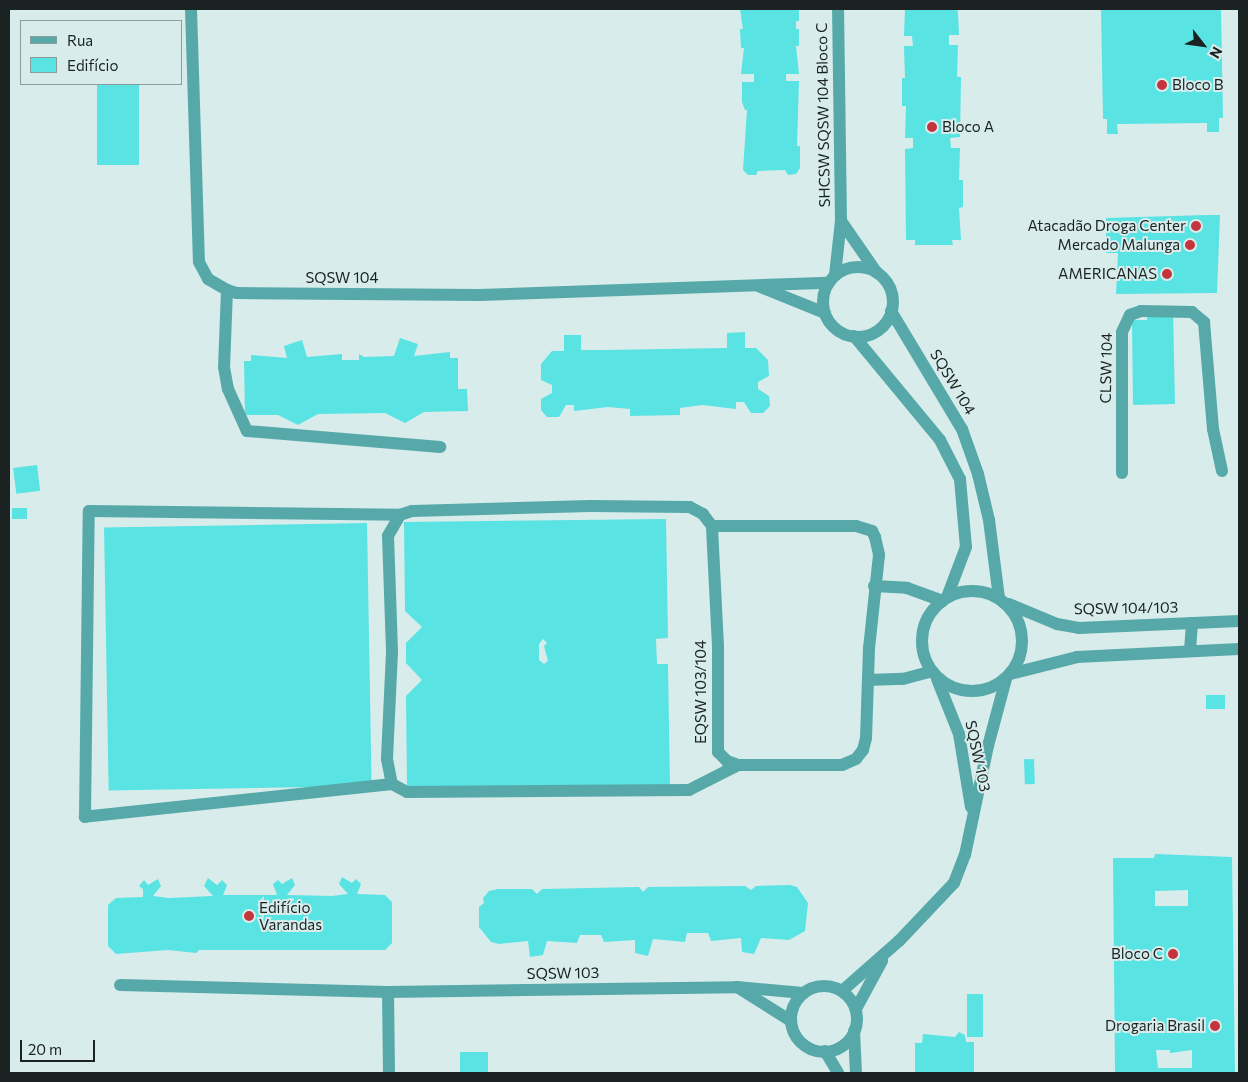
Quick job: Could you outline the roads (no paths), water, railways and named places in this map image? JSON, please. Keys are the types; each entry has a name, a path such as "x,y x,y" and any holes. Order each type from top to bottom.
{"street":[{"name":"SQSW 104","path":"191,9 199,262 208,279 227,290 237,293 480,295 832,279"},
{"name":"SHCSW SQSW 104 Bloco C","path":"832,279 841,221 838,9"},
{"name":"SHCSW SQSW 104 Bloco C","path":"841,221 877,273"},
{"path":"860,267 877,273 890,289 891,311 881,327 864,336 854,336 836,329 824,313 823,302 832,279 860,267"},
{"name":"SQSW 104","path":"751,283 824,313"},
{"path":"227,290 224,367 228,389 247,432 440,447"},
{"name":"SQSW 104","path":"891,311 962,429 978,474 1002,600"},
{"name":"CLSW 104","path":"1122,473 1122,332 1130,315 1141,311 1192,312 1204,322 1213,429 1222,471"},
{"path":"854,336 940,440 960,479 966,547 945,599 926,620 922,635 922,651 934,675 949,687 971,692 993,687 1008,677 1077,656 1239,649"},
{"path":"960,479 978,474"},
{"path":"590,506 690,507 703,514 712,526 856,526 872,531 878,545 865,746 856,759 842,765 738,765 689,790 407,792 392,784 85,818 88,510 400,515 412,512 590,506"},
{"path":"392,784 387,759 392,652 388,536 400,515"},
{"name":"EQSW 103/104","path":"712,526 718,646 716,745 721,756 738,765"},
{"path":"874,586 907,588 945,599 973,590 1002,600 1022,630 1019,661 1008,677"},
{"name":"SQSW 104/103","path":"1002,600 1040,619 1079,628 1239,621"},
{"name":"SQSW 104/103","path":"1190,651 1192,623"},
{"path":"868,680 903,679 934,675"},
{"name":"SQSW 103","path":"934,675 960,734 972,814"},
{"name":"SQSW 103","path":"842,991 885,954 954,884 965,855 972,814 1008,677"},
{"name":"SQSW 103","path":"856,1009 885,954"},
{"name":"SQSW 103","path":"120,984 388,992 737,987 804,993"},
{"path":"791,1021 796,1000 804,993 823,985 842,991 856,1009 854,1031 856,1073"},
{"path":"737,987 791,1021 800,1041 808,1048 825,1051 841,1047 854,1031"},
{"path":"388,992 389,1073"},
{"path":"825,1051 838,1073"}],"place":[{"name":"Bloco B","path":"1162,85"},
{"name":"Bloco A","path":"932,127"},
{"name":"Atacadão Droga Center","path":"1196,226"},
{"name":"Mercado Malunga","path":"1190,245"},
{"name":"AMERICANAS","path":"1167,274"},
{"name":"Edifício Varandas","path":"249,916"},
{"name":"Bloco C","path":"1173,954"},
{"name":"Drogaria Brasil","path":"1215,1026"}]}
